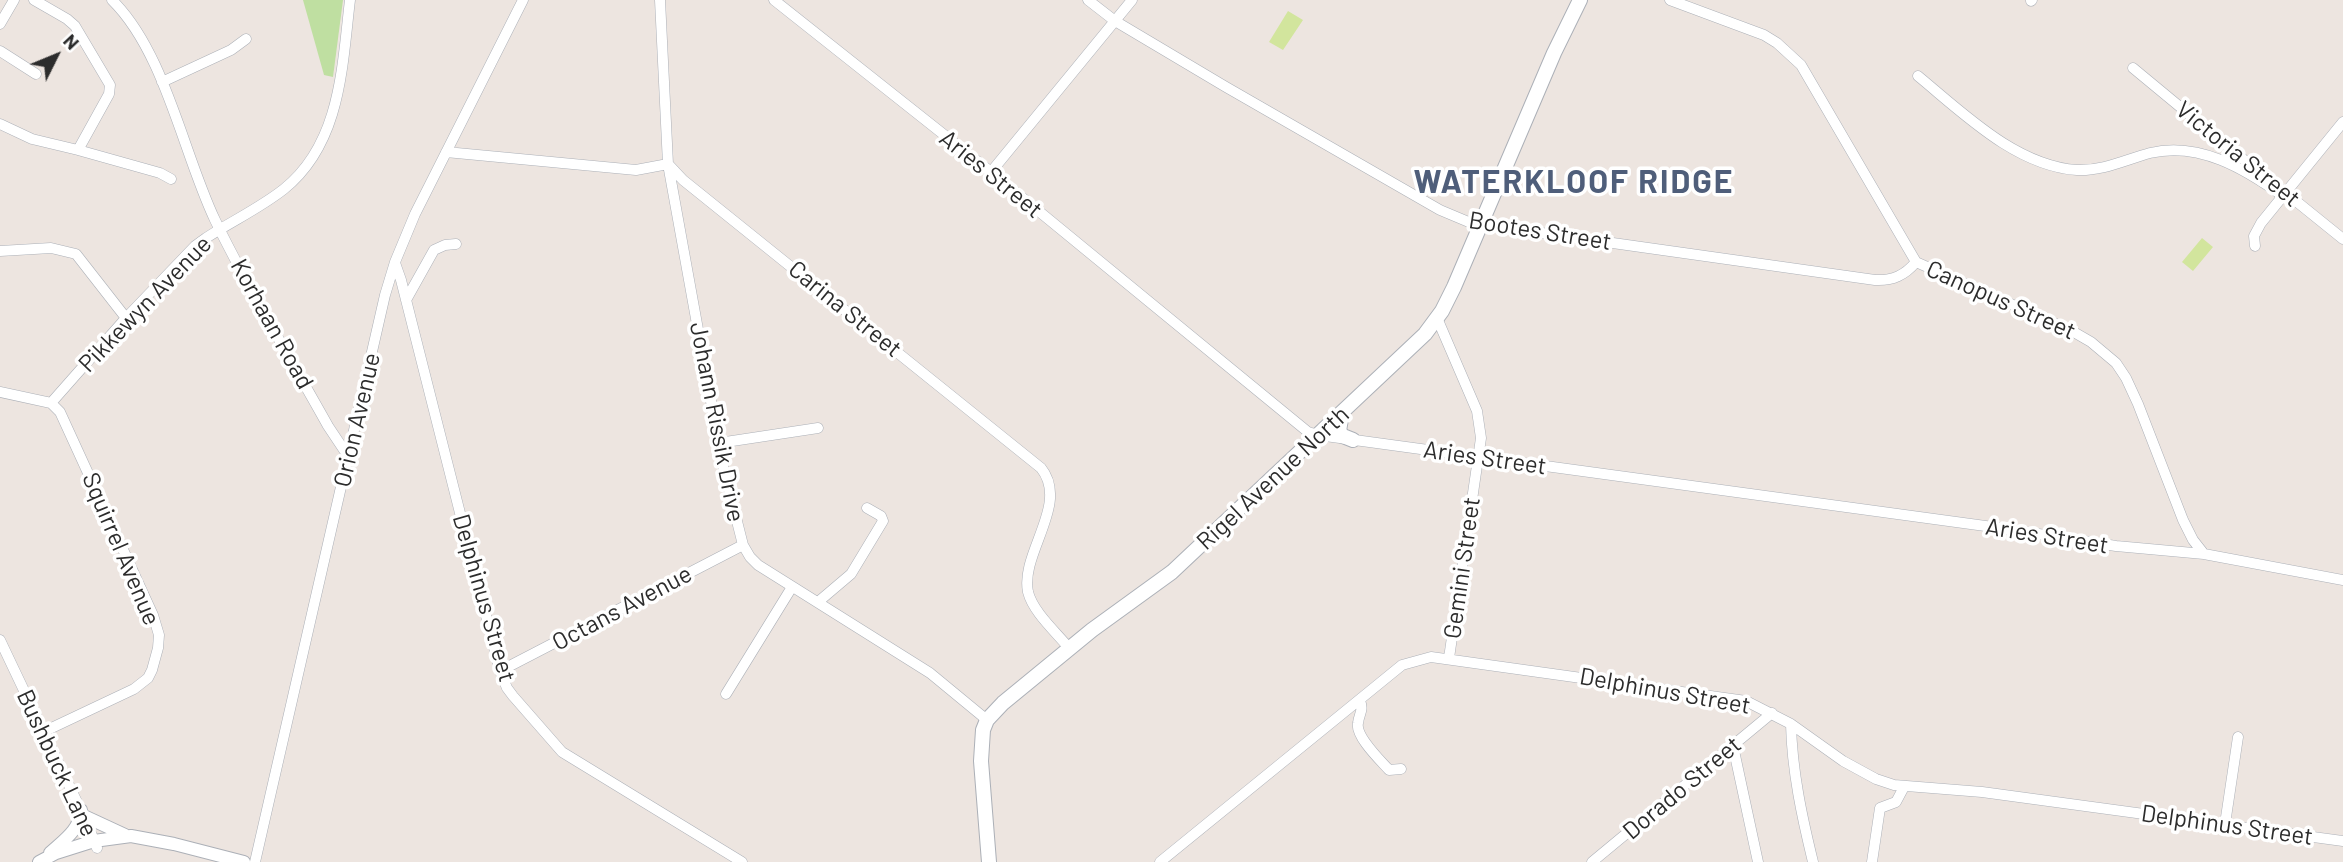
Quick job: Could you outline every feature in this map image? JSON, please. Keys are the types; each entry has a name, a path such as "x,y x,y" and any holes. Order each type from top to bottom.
{"main road":[{"name":"Rigel Avenue North","path":"1554,53 1572,0"},
{"name":"Rigel Avenue North","path":"987,720 1003,703 1069,648 1172,572 1417,342 1437,318 1454,287 1554,53 1580,0"},
{"path":"1342,412 1339,431 1353,440"},
{"path":"987,720 983,730 981,761 989,862"}],"street":[{"path":"0,24 14,0"},
{"path":"34,0 75,26 110,85 109,94 78,150"},
{"name":"Korhaan Road","path":"112,0 134,24 162,82 205,197 220,229 328,426 348,457"},
{"name":"Pikkewyn Avenue","path":"51,403 126,318 195,246 281,191 318,150 330,124 335,103 350,0"},
{"name":"Orion Avenue","path":"255,862 385,295 395,262 415,214 523,0"},
{"name":"Johann Rissik Drive","path":"660,0 668,164 719,443 743,545 758,565 930,673 987,720"},
{"name":"Aries Street","path":"774,0 991,172 1298,425 1318,435 2116,546 2204,554 2343,580"},
{"name":"Bootes Street","path":"1088,0 1115,21 1226,87 1440,210 1481,226 1885,281 1902,275 1916,262"},
{"path":"991,172 1132,0"},
{"name":"Canopus Street","path":"1670,0 1764,35 1801,65 1916,262 2072,331 2109,355 2126,378 2183,520 2204,554"},
{"path":"162,82 231,50 246,39"},
{"path":"0,51 36,74"},
{"name":"Victoria Street","path":"2133,68 2343,239"},
{"path":"1918,76 1999,142 2043,161 2075,170 2087,170 2152,153 2185,152 2206,155 2246,171 2285,194"},
{"path":"2255,246 2254,236 2258,229 2343,122"},
{"path":"0,124 32,139 160,173 171,179"},
{"path":"446,152 636,170 668,164"},
{"name":"Carina Street","path":"668,164 683,180 1041,468 1049,482 1050,499 1029,572 1028,594 1035,607 1069,648"},
{"path":"406,300 434,250 444,245 456,244"},
{"path":"0,251 51,247 76,254 126,318"},
{"name":"Delphinus Street","path":"395,262 500,671 513,696 562,752 742,862"},
{"name":"Gemini Street","path":"1437,318 1477,411 1481,438 1449,658"},
{"path":"0,392 51,403"},
{"name":"Squirrel Avenue","path":"43,732 141,685 152,670 159,635 153,615 101,498 60,412 51,403"},
{"path":"719,443 818,428"},
{"path":"818,602 851,573 883,521 881,516 867,508"},
{"name":"Octans Avenue","path":"500,671 743,545"},
{"path":"726,694 792,587"},
{"name":"Bushbuck Lane","path":"0,640 95,845"},
{"name":"Delphinus Street","path":"1160,862 1402,665 1421,658 1449,658 1746,701 1791,724 1843,761 1872,777 1904,787 1982,792 2343,841"},
{"path":"1360,701 1363,708 1357,724 1362,738 1389,770 1401,769"},
{"name":"Dorado Street","path":"1592,862 1772,713"},
{"path":"1791,724 1796,784 1813,862"},
{"path":"2225,824 2238,737"},
{"path":"1733,746 1758,862"},
{"path":"1872,862 1880,808 1896,802 1904,787"},
{"path":"45,861 75,829 82,813 112,831 244,862"},
{"path":"45,861 67,849 131,836"},
{"path":"95,845 181,847"}],"green space":[{"path":"303,0 343,0 333,77 324,75"},
{"path":"1288,11 1303,20 1283,50 1269,42"},
{"path":"2202,238 2213,247 2193,271 2182,262"}],"district":[{"name":"WATERKLOOF RIDGE","path":"1574,182"}]}
